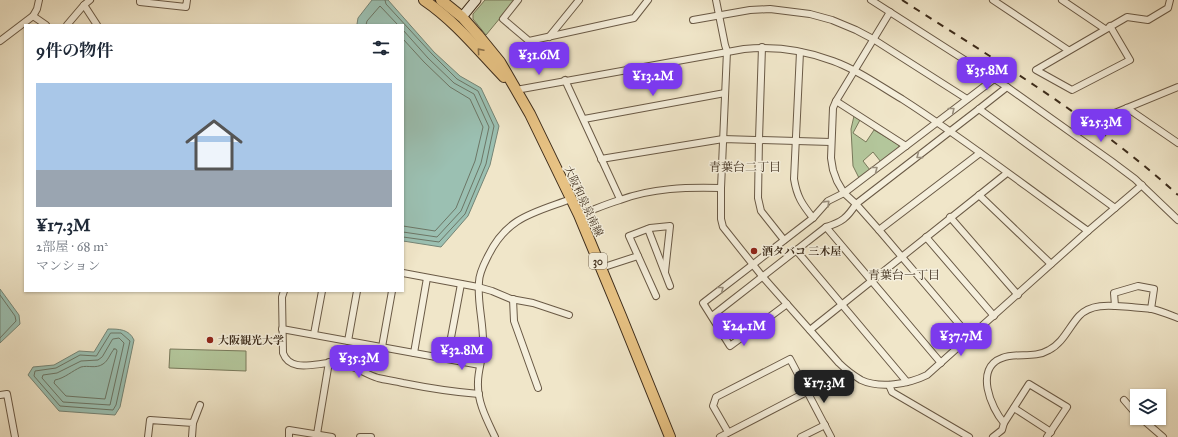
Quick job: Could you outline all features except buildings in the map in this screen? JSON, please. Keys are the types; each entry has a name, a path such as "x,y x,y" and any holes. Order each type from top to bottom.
{"main road":[{"name":"大阪和泉泉南線","path":"424,0 467,36 516,90"},
{"name":"大阪和泉泉南線","path":"441,0 462,17 500,62 530,114 579,215 670,437"}],"street":[{"path":"0,41 33,16 37,9 39,0"},
{"path":"68,24 90,0"},
{"path":"140,0 140,2 186,7 188,0"},
{"path":"462,17 476,0"},
{"path":"518,0 503,19 529,41 634,18 648,0"},
{"path":"549,37 579,0"},
{"path":"716,0 727,51 721,188 721,219 723,227 762,276 847,371 862,380 889,385 917,380 927,375 1088,231 1142,185"},
{"path":"871,0 1007,86 1142,185 1178,220"},
{"path":"993,0 1068,50"},
{"path":"1062,0 1107,27 1130,60 1072,90 1036,70 1107,27 1127,17 1148,20 1168,8 1170,0"},
{"path":"84,5 96,24"},
{"path":"693,20 750,10 770,9 810,14 832,20 873,39 967,99"},
{"path":"890,12 854,70 833,108 831,142 833,170 844,193 879,230 970,337"},
{"path":"33,16 45,24"},
{"path":"516,90 727,51 762,47 800,52 834,61 854,70 938,122 1088,231"},
{"path":"762,47 758,198 761,211 784,240"},
{"path":"800,52 794,179 796,193 802,204 813,218"},
{"path":"787,304 730,346 703,303 813,218 828,201 844,193 994,79"},
{"path":"565,80 620,199"},
{"path":"712,316 826,227 840,222 848,216 856,204 979,110 1007,86"},
{"path":"1105,118 1178,88"},
{"path":"584,119 725,93"},
{"path":"836,101 906,146"},
{"path":"1128,108 1178,143"},
{"path":"979,110 1115,208"},
{"path":"601,159 723,139 831,142"},
{"path":"879,230 980,153"},
{"path":"810,330 1007,173"},
{"path":"579,215 620,199 656,191 678,188 721,188"},
{"path":"979,195 1051,264"},
{"path":"495,437 482,408 479,394 478,382 483,346 478,287 479,279 493,247 500,236 511,225 532,213 571,199"},
{"path":"950,217 1018,295"},
{"path":"656,296 629,236 648,229 670,226 665,272"},
{"path":"826,227 941,363"},
{"path":"648,229 670,286"},
{"path":"926,237 994,316"},
{"path":"796,250 907,382"},
{"path":"601,268 638,256"},
{"path":"404,274 492,290 513,299 534,303 569,315"},
{"path":"414,353 427,278"},
{"path":"447,359 461,284"},
{"path":"1115,306 1114,293 1138,286 1154,289 1151,309"},
{"path":"284,292 282,297 283,353 285,360 292,364 298,365 329,362 353,366 377,378 456,392 479,394"},
{"path":"314,334 322,292"},
{"path":"348,341 357,292"},
{"path":"382,347 392,292"},
{"path":"513,299 514,321 538,388"},
{"path":"1004,424 998,417 986,382 990,367 996,361 1003,358 1041,354 1050,350 1059,343 1080,315 1099,306 1151,309 1178,318"},
{"path":"282,329 480,365"},
{"path":"728,432 713,406 716,397 790,359 831,437"},
{"path":"317,434 329,362"},
{"path":"720,437 847,371"},
{"path":"993,437 1002,430 1004,424 1014,408 1029,384 1066,407 1049,434 1014,408"},
{"path":"889,385 892,392 969,437"},
{"path":"0,395 7,394 15,437"},
{"path":"1124,400 1130,407"},
{"path":"192,437 193,423 200,405"},
{"path":"148,437 150,420 193,423"},
{"path":"801,437 825,425"},
{"path":"1148,425 1163,437"},
{"path":"289,437 289,430 332,437"},
{"path":"360,437 372,437"}],"shaded area":[{"path":"485,0 515,0 486,35 473,19 473,14"},
{"path":"854,116 860,120 853,133 866,142 874,130 899,145 899,147 881,162 873,152 863,161 870,170 859,178 853,166 851,129"},
{"path":"170,349 246,351 246,371 169,368"}],"water":[{"path":"372,0 388,0 434,52 460,76 481,88 499,126 490,165 468,216 441,247 404,241 404,24 357,24 358,18"},
{"path":"0,289 19,315 20,324 0,343"},
{"path":"108,329 126,332 132,336 134,340 120,407 115,415 59,411 28,375 33,367 54,365 79,351 94,352"}],"railway":[{"path":"902,0 1009,68 1079,116 1146,167 1178,195"}],"place":[{"name":"酒タバコ 三木屋","path":"754,251"},
{"name":"大阪観光大学","path":"210,340"}],"district":[{"name":"青葉台二丁目","path":"745,167"},
{"name":"青葉台一丁目","path":"904,275"}]}
